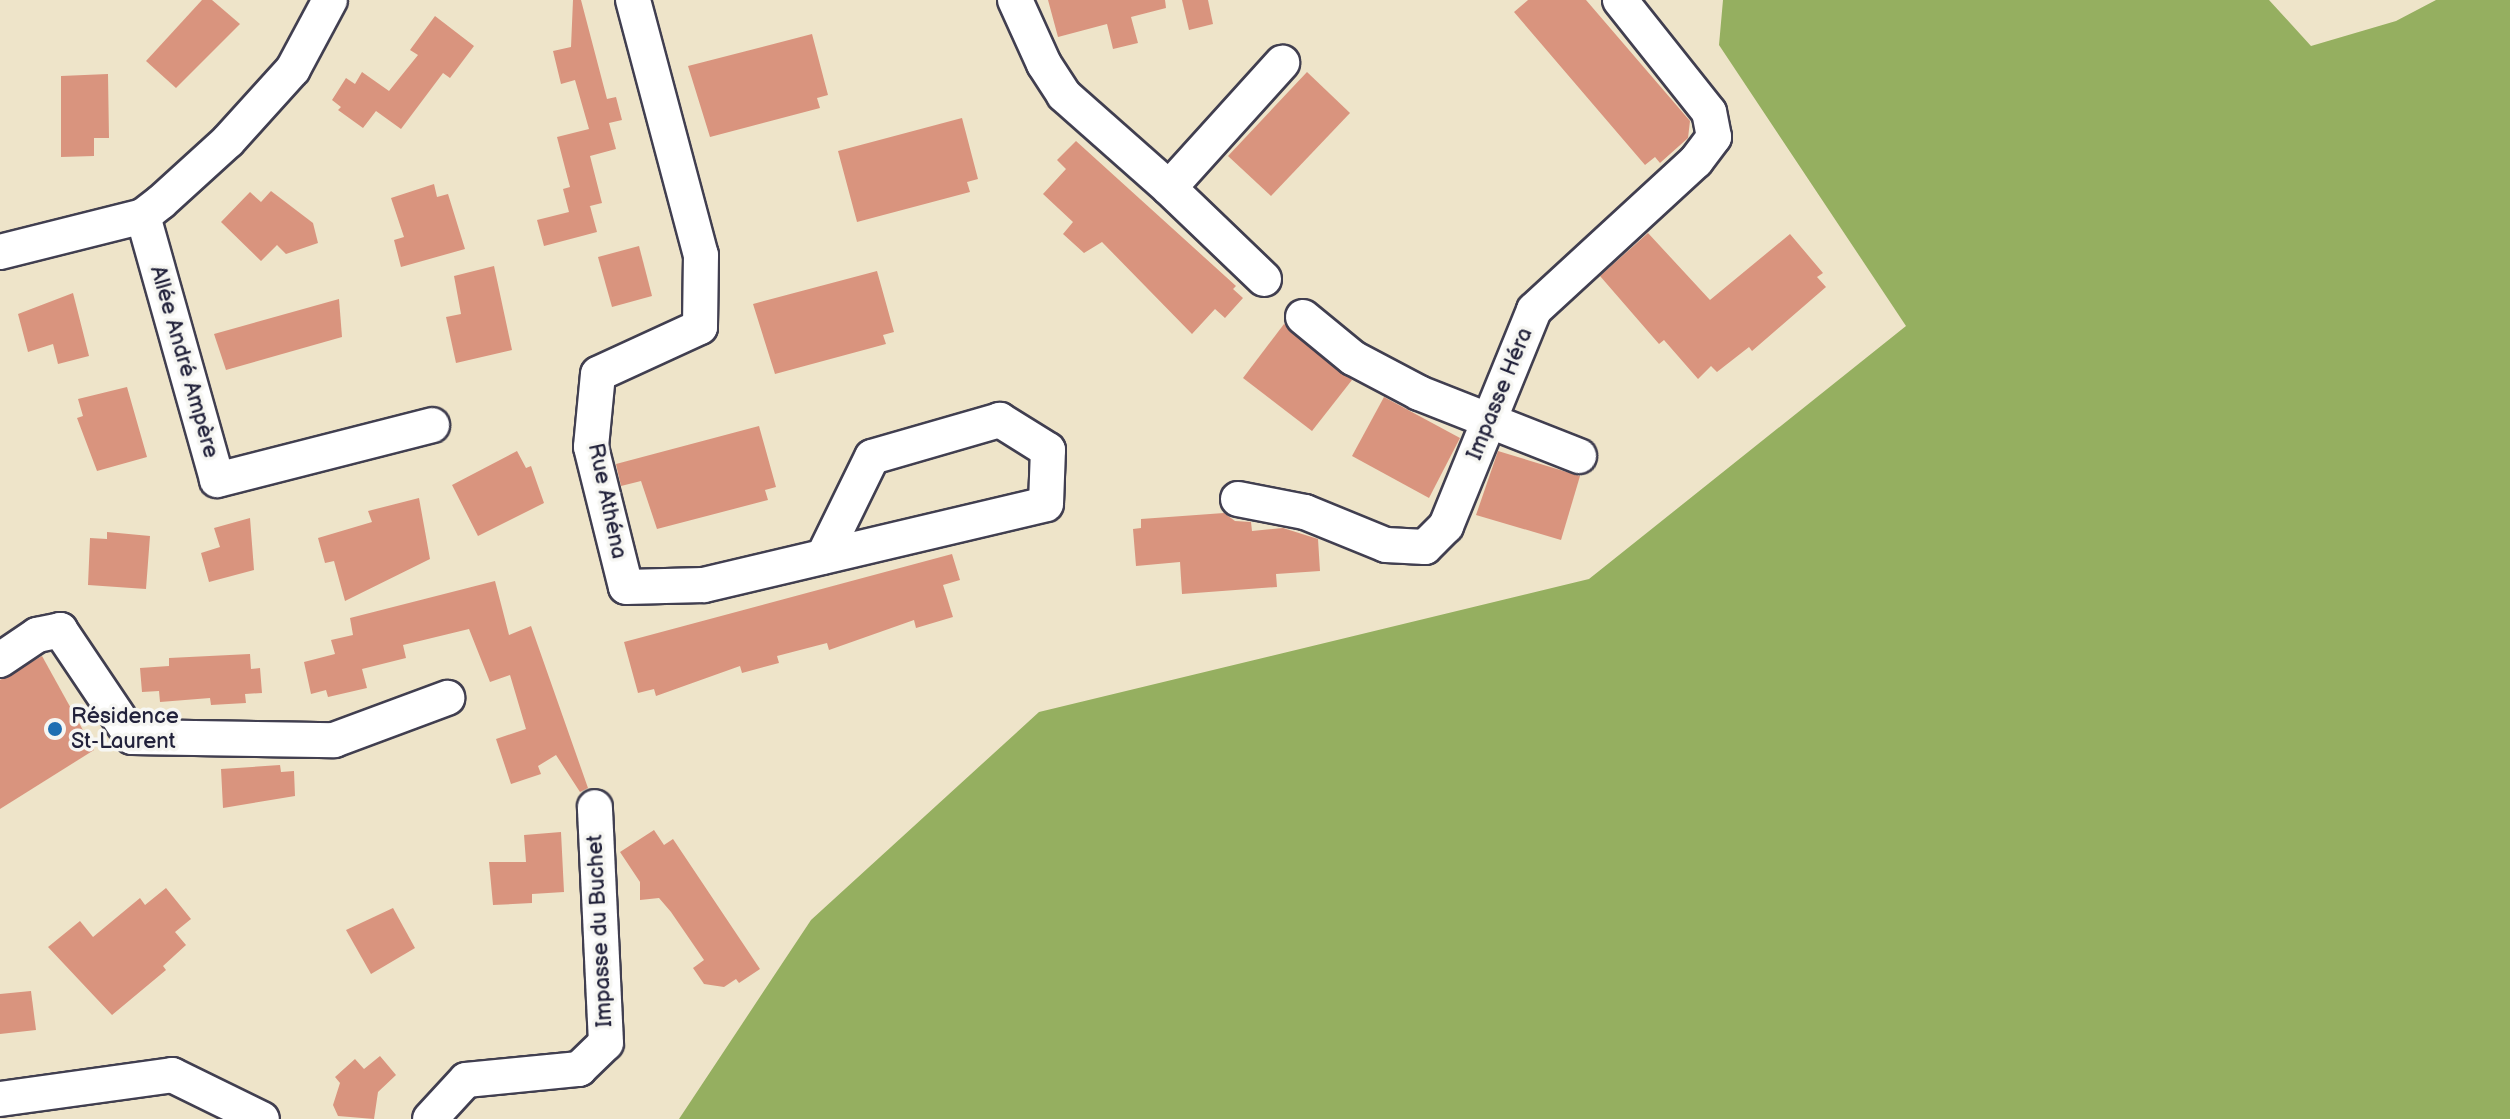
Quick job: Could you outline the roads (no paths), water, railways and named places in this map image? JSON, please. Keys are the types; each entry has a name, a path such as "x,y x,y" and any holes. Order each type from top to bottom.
{"street":[{"path":"0,252 143,216 228,141 293,69 330,0"},
{"name":"Rue Athéna","path":"633,0 701,255 700,327 598,374 591,447 626,587 704,585 823,557 1046,504 1048,450 1000,420 872,457 823,557"},
{"path":"1015,0 1064,95 1169,188 1264,279"},
{"name":"Impasse Héra","path":"1238,499 1305,512 1386,545 1425,547 1446,526 1534,310 1696,161 1714,137 1709,112 1620,0"},
{"path":"1169,188 1282,63"},
{"name":"Allée André Ampère","path":"143,216 217,480 432,425"},
{"path":"1303,317 1353,358 1487,423 1579,456"},
{"path":"0,660 37,635 60,630 132,737 334,740 447,698"},
{"name":"Impasse du Buchet","path":"430,1119 466,1080 579,1069 606,1043 595,807"},
{"path":"0,1099 172,1075 262,1119"}],"place":[{"name":"Résidence St-Laurent","path":"55,729"}]}
